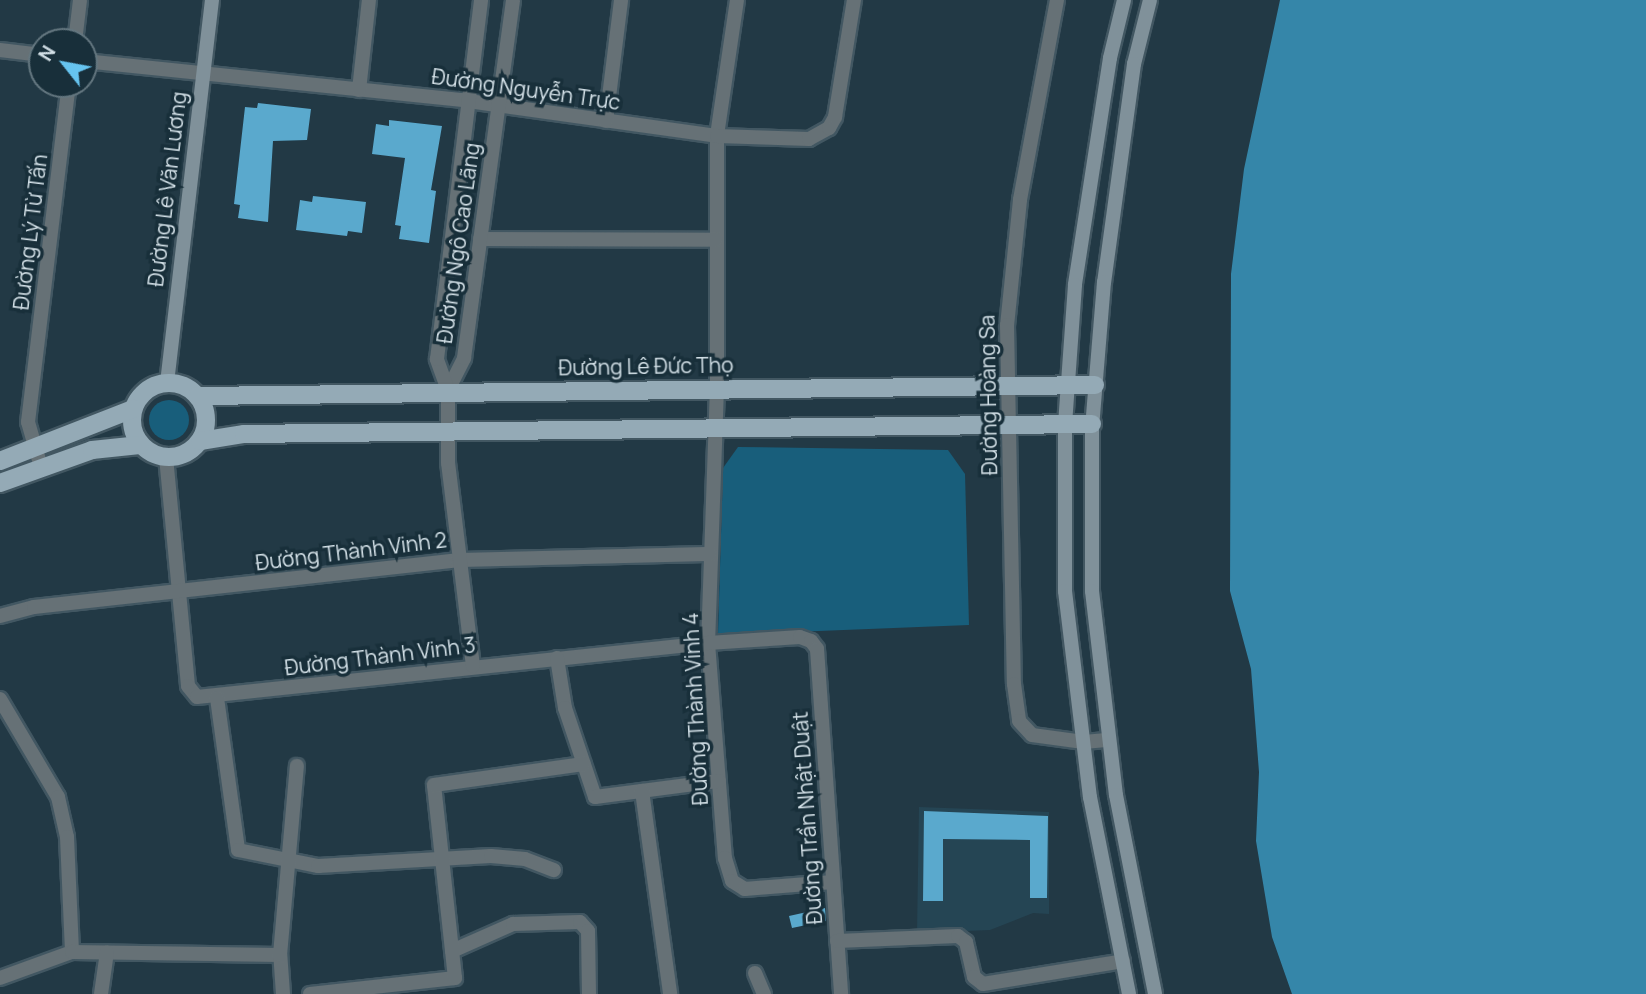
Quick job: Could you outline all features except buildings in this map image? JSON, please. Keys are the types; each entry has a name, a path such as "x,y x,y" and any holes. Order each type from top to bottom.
{"main road":[{"name":"Đường Lê Văn Lương","path":"167,383 201,74 212,0"},
{"path":"1124,0 1110,58 1075,285 1065,425 1065,591 1084,742 1129,994"},
{"path":"1150,0 1134,64 1104,282 1092,424 1092,591 1110,740 1154,994"},
{"path":"0,461 133,409 144,392 167,383 182,384 198,396 206,418 200,441"},
{"name":"Đường Lê Đức Thọ","path":"198,396 448,390 1095,385"},
{"path":"133,409 134,434 141,444 166,457 185,454 200,441 244,434 716,431 1092,424"},
{"path":"0,483 100,448 141,444"}],"street":[{"path":"77,28 80,0"},
{"path":"359,90 369,0"},
{"name":"Đường Ngô Cao Lãng","path":"448,390 437,359 481,0"},
{"name":"Đường Ngô Cao Lãng","path":"448,390 464,358 513,0"},
{"path":"606,121 621,0"},
{"name":"Đường Thành Vinh 4","path":"737,0 717,136 717,387 708,643 726,865 732,881 755,890 832,882"},
{"name":"Đường Nguyễn Trực","path":"98,63 468,102 717,136 808,139 829,128 839,104 854,0"},
{"name":"Đường Hoàng Sa","path":"1057,0 1013,243 1007,325 1016,713 1032,735 1084,742 1110,740"},
{"path":"0,50 28,53"},
{"name":"Đường Lý Từ Tấn","path":"41,467 28,422 67,98"},
{"path":"480,239 716,240"},
{"path":"448,390 447,433 457,560 473,666"},
{"path":"166,457 188,686 197,697 217,698 238,850 287,857 318,866 440,858 518,858 554,870"},
{"name":"Đường Thành Vinh 2","path":"0,617 34,607 457,560 710,554"},
{"name":"Đường Thành Vinh 3","path":"217,698 473,666 708,643 800,637 811,641"},
{"name":"Đường Trần Nhật Duật","path":"811,641 817,649 841,994"},
{"path":"557,658 565,708 595,797 719,781"},
{"path":"0,699 58,797 67,837 72,952"},
{"path":"310,994 455,978 434,785 584,764"},
{"path":"283,994 280,955 297,766"},
{"path":"642,791 670,994"},
{"path":"452,951 513,924 580,922 588,931 589,994"},
{"path":"836,940 958,936 966,942 974,977 983,984 1123,961"},
{"path":"0,978 72,952 280,955"},
{"path":"101,994 107,952"},
{"path":"755,973 764,994"}],"shaded area":[{"path":"1280,0 1646,0 1646,994 1292,994 1272,937 1256,841 1259,772 1251,669 1230,591 1231,274 1244,169"},
{"path":"169,400 177,401 183,406 188,412 188,428 183,434 177,439 169,440 161,439 155,434 150,428 149,420 150,412 155,406 161,401"},
{"path":"738,447 948,450 965,474 969,625 718,635 723,468"},
{"path":"919,807 1049,812 1049,914 1033,913 990,930 917,933"}]}
